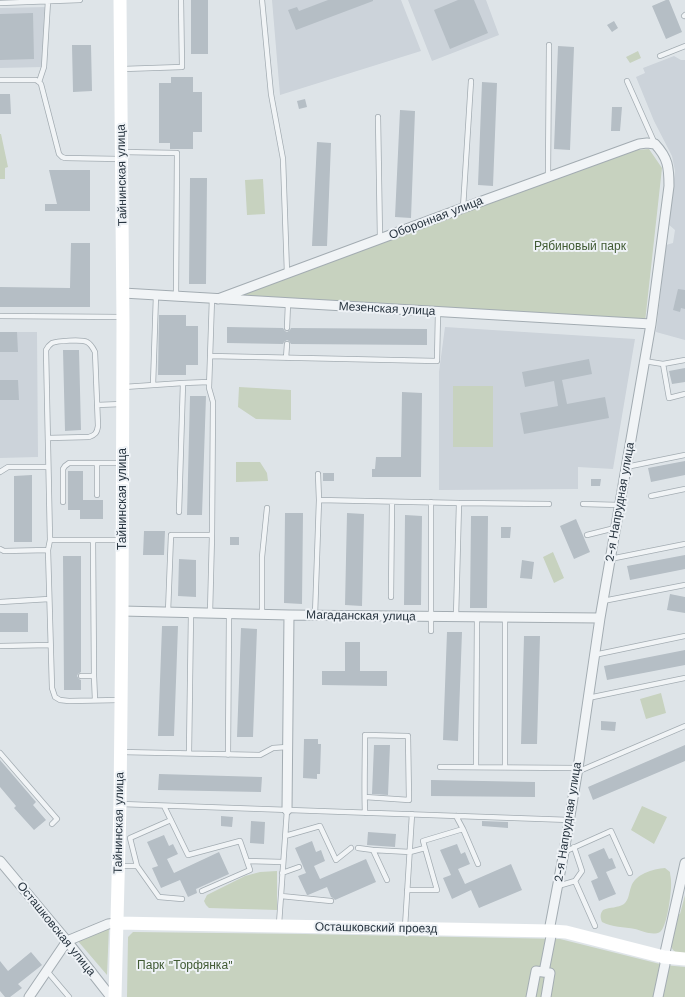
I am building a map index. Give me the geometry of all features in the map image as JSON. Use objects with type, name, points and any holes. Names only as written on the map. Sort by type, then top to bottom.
[{"type":"main road","name":"Тайнинская улица","points":[[115,997],[120,804],[123,463],[120,0]]},
{"type":"main road","name":"Осташковский проезд","points":[[116,923],[566,932],[664,957],[685,959]]},
{"type":"street","name":"Оборонная улица","points":[[215,299],[639,144],[656,144]]},
{"type":"street","name":"2-я Напрудная улица","points":[[546,997],[550,973],[544,972],[550,931],[570,820],[600,618],[651,324],[669,186],[667,162],[663,152],[656,144]]},
{"type":"street","name":"Мезенская улица","points":[[123,293],[651,324]]},
{"type":"street","name":"Магаданская улица","points":[[122,611],[289,615],[600,618]]},
{"type":"street","points":[[287,810],[289,615]]},
{"type":"street","name":"Осташковская улица","points":[[0,861],[67,941],[111,997]]},
{"type":"street","points":[[658,997],[665,964],[664,957],[685,864]]},
{"type":"street","name":"Осташковский проезд","points":[[67,941],[108,924],[116,923]]},
{"type":"street","points":[[29,997],[67,941]]},
{"type":"street","points":[[531,997],[536,971],[544,972]]},
{"type":"lane","points":[[0,3],[80,0]]},
{"type":"lane","points":[[121,69],[182,66],[181,0]]},
{"type":"lane","points":[[262,0],[270,94],[283,159],[287,273]]},
{"type":"lane","points":[[39,82],[44,68],[48,1]]},
{"type":"lane","points":[[548,177],[549,45]]},
{"type":"lane","points":[[660,56],[685,46]]},
{"type":"lane","points":[[0,80],[36,80],[41,84],[62,157],[177,154],[176,296]]},
{"type":"lane","points":[[463,208],[470,81]]},
{"type":"lane","name":"2-я Напрудная улица","points":[[627,81],[656,144]]},
{"type":"lane","points":[[378,117],[380,239]]},
{"type":"lane","points":[[153,385],[156,295]]},
{"type":"lane","points":[[210,613],[213,402],[209,382],[215,299]]},
{"type":"lane","points":[[287,328],[288,303]]},
{"type":"lane","points":[[210,356],[437,360],[438,312]]},
{"type":"lane","points":[[0,316],[123,318]]},
{"type":"lane","points":[[48,438],[89,437],[95,435],[97,432],[95,352],[89,342],[56,342],[52,343],[46,350],[50,540],[48,550],[52,688],[55,697],[60,700],[121,700]]},
{"type":"lane","points":[[286,358],[287,344]]},
{"type":"lane","points":[[644,361],[663,364],[685,360]]},
{"type":"lane","points":[[663,364],[669,398],[685,394]]},
{"type":"lane","points":[[123,388],[209,382]]},
{"type":"lane","points":[[179,512],[183,383]]},
{"type":"lane","points":[[97,405],[123,404]]},
{"type":"lane","points":[[626,467],[685,456]]},
{"type":"lane","points":[[62,502],[62,469],[69,463],[123,463]]},
{"type":"lane","points":[[97,463],[97,495]]},
{"type":"lane","points":[[0,472],[8,467],[48,467]]},
{"type":"lane","points":[[315,615],[318,474]]},
{"type":"lane","points":[[651,496],[685,489]]},
{"type":"lane","points":[[318,500],[549,504]]},
{"type":"lane","points":[[391,597],[392,502]]},
{"type":"lane","points":[[431,502],[431,632]]},
{"type":"lane","points":[[456,616],[459,503]]},
{"type":"lane","points":[[583,504],[619,505]]},
{"type":"lane","points":[[262,614],[262,557],[267,508]]},
{"type":"lane","points":[[587,535],[615,528]]},
{"type":"lane","points":[[168,612],[171,535],[212,535]]},
{"type":"lane","points":[[50,540],[122,540]]},
{"type":"lane","points":[[93,540],[95,700]]},
{"type":"lane","points":[[610,559],[685,544]]},
{"type":"lane","points":[[0,549],[4,551],[48,550]]},
{"type":"lane","points":[[603,601],[685,585]]},
{"type":"lane","points":[[0,602],[49,599]]},
{"type":"lane","points":[[189,754],[191,613]]},
{"type":"lane","points":[[228,754],[229,614]]},
{"type":"lane","points":[[476,767],[477,617]]},
{"type":"lane","points":[[505,617],[505,767]]},
{"type":"lane","points":[[594,655],[685,636]]},
{"type":"lane","points":[[0,646],[50,645]]},
{"type":"lane","points":[[81,676],[94,676]]},
{"type":"lane","points":[[588,698],[685,678]]},
{"type":"lane","points":[[440,767],[505,767],[577,770],[685,726]]},
{"type":"lane","points":[[365,797],[409,800],[408,736],[365,735],[365,797],[365,813]]},
{"type":"lane","points":[[120,752],[260,755],[273,748],[287,747]]},
{"type":"lane","points":[[0,753],[57,819],[52,824]]},
{"type":"lane","points":[[120,804],[570,820]]},
{"type":"lane","points":[[164,806],[188,855],[240,841],[250,870],[202,891]]},
{"type":"lane","points":[[279,926],[287,810]]},
{"type":"lane","points":[[405,929],[412,814]]},
{"type":"lane","points":[[456,816],[478,864]]},
{"type":"lane","points":[[171,820],[130,838],[137,866],[158,897],[182,899]]},
{"type":"lane","points":[[285,836],[320,826],[336,860],[351,848]]},
{"type":"lane","points":[[407,890],[437,890],[423,841],[463,829]]},
{"type":"lane","points":[[564,852],[611,831],[630,873]]},
{"type":"lane","points":[[558,886],[575,881],[582,871],[574,847]]},
{"type":"lane","points":[[358,848],[410,852],[425,848]]},
{"type":"lane","points":[[373,850],[387,880]]},
{"type":"lane","points":[[247,861],[283,862]]},
{"type":"lane","points":[[118,866],[137,866]]},
{"type":"lane","points":[[282,873],[299,867]]},
{"type":"lane","points":[[575,881],[595,926]]},
{"type":"lane","points":[[281,896],[331,901]]},
{"type":"lane","points":[[47,971],[69,997]]},
{"type":"shaded area","points":[[272,0],[401,0],[421,51],[280,95]]},
{"type":"shaded area","points":[[408,0],[486,0],[499,35],[432,61]]},
{"type":"shaded area","points":[[48,7],[44,67],[0,68],[0,8]]},
{"type":"shaded area","points":[[674,56],[681,60],[685,60],[685,340],[656,332],[666,245],[673,243],[675,230],[668,224],[675,171],[672,156],[654,121],[636,77],[645,73],[643,68]]},
{"type":"shaded area","points":[[445,327],[635,339],[613,469],[578,467],[578,489],[439,490],[439,372]]},
{"type":"shaded area","points":[[0,332],[37,332],[38,457],[0,458]]},
{"type":"green space","points":[[638,51],[641,58],[630,63],[626,57]]},
{"type":"green space","points":[[0,134],[8,167],[5,168],[5,179],[0,179]]},
{"type":"green space","name":"Рябиновый парк","points":[[649,149],[662,168],[645,322],[232,297],[637,150]]},
{"type":"green space","points":[[263,179],[265,214],[247,215],[245,180]]},
{"type":"green space","points":[[453,386],[493,386],[493,447],[453,447]]},
{"type":"green space","points":[[239,387],[291,390],[291,420],[256,419],[238,407]]},
{"type":"green space","points":[[236,462],[260,462],[267,473],[268,481],[236,482]]},
{"type":"green space","points":[[553,552],[564,578],[554,583],[543,557]]},
{"type":"green space","points":[[661,693],[666,713],[646,719],[640,699]]},
{"type":"green space","points":[[642,806],[667,817],[654,844],[631,830]]},
{"type":"green space","points":[[665,868],[670,872],[671,892],[665,924],[660,932],[644,932],[602,922],[601,913],[603,910],[624,904],[628,898],[633,882],[636,879],[650,871]]},
{"type":"green space","points":[[277,871],[277,910],[209,908],[204,901],[207,895],[245,876],[260,872]]},
{"type":"green space","points":[[685,895],[685,955],[677,953],[673,950],[671,943],[675,915],[680,914]]},
{"type":"green space","points":[[109,927],[107,975],[77,940]]},
{"type":"green space","name":"Парк \"Торфянка\"","points":[[133,932],[560,939],[664,965],[685,967],[685,997],[127,997],[128,937]]},
{"type":"building","points":[[191,0],[208,0],[208,54],[191,54]]},
{"type":"building","points":[[328,0],[373,1],[296,30],[288,10],[297,7],[299,11]]},
{"type":"building","points":[[458,0],[474,0],[488,33],[450,49],[434,10]]},
{"type":"building","points":[[669,0],[682,32],[666,39],[652,6]]},
{"type":"building","points":[[33,13],[34,59],[0,60],[0,14]]},
{"type":"building","points":[[614,21],[618,28],[612,32],[607,25]]},
{"type":"building","points":[[72,45],[91,45],[92,91],[73,92]]},
{"type":"building","points":[[558,46],[574,47],[570,150],[554,149]]},
{"type":"building","points":[[171,77],[193,77],[193,92],[202,92],[202,132],[193,132],[193,149],[170,149],[170,143],[159,143],[159,83],[171,83]]},
{"type":"building","points":[[482,82],[497,83],[493,186],[478,185]]},
{"type":"building","points":[[0,94],[10,94],[11,114],[0,114]]},
{"type":"building","points":[[305,99],[307,107],[299,109],[297,101]]},
{"type":"building","points":[[612,107],[622,107],[620,131],[611,131]]},
{"type":"building","points":[[400,110],[415,111],[411,218],[395,217]]},
{"type":"building","points":[[317,142],[331,143],[327,246],[312,246]]},
{"type":"building","points":[[49,170],[90,170],[90,211],[45,211],[45,204],[57,204]]},
{"type":"building","points":[[190,178],[207,178],[206,284],[189,284]]},
{"type":"building","points":[[71,243],[90,243],[90,307],[0,307],[0,287],[70,288]]},
{"type":"building","points":[[678,289],[685,290],[685,309],[681,308],[680,312],[673,310]]},
{"type":"building","points":[[159,315],[186,315],[186,326],[198,326],[198,365],[186,365],[186,375],[158,375]]},
{"type":"building","points":[[227,327],[283,328],[287,332],[291,328],[427,329],[427,345],[291,344],[287,340],[283,344],[227,343]]},
{"type":"building","points":[[0,332],[17,332],[18,352],[0,352]]},
{"type":"building","points":[[63,350],[79,350],[81,430],[65,431]]},
{"type":"building","points":[[589,359],[592,374],[562,380],[567,404],[605,397],[609,418],[524,434],[520,413],[558,406],[554,381],[525,387],[522,372]]},
{"type":"building","points":[[685,368],[685,382],[672,384],[669,371]]},
{"type":"building","points":[[0,380],[18,380],[19,400],[0,400]]},
{"type":"building","points":[[402,392],[422,393],[421,477],[372,477],[372,469],[375,469],[376,457],[401,457]]},
{"type":"building","points":[[190,396],[206,396],[202,515],[187,515]]},
{"type":"building","points":[[685,461],[685,475],[651,482],[648,468]]},
{"type":"building","points":[[68,471],[83,471],[83,500],[103,500],[103,519],[80,519],[80,510],[68,510]]},
{"type":"building","points":[[323,473],[334,473],[334,481],[323,481]]},
{"type":"building","points":[[32,475],[32,542],[14,542],[14,476]]},
{"type":"building","points":[[591,479],[601,479],[600,486],[591,486]]},
{"type":"building","points":[[285,513],[303,513],[302,604],[284,603]]},
{"type":"building","points":[[347,513],[364,514],[362,606],[345,605]]},
{"type":"building","points":[[405,515],[422,516],[421,605],[404,605]]},
{"type":"building","points":[[471,516],[488,516],[487,608],[470,608]]},
{"type":"building","points":[[576,519],[590,552],[574,559],[560,526]]},
{"type":"building","points":[[501,527],[511,527],[510,538],[501,538]]},
{"type":"building","points":[[144,531],[165,531],[164,555],[143,555]]},
{"type":"building","points":[[230,537],[239,537],[239,545],[230,545]]},
{"type":"building","points":[[685,555],[685,569],[630,580],[627,566]]},
{"type":"building","points":[[63,556],[81,556],[81,672],[77,676],[81,680],[81,690],[64,690]]},
{"type":"building","points":[[179,559],[196,560],[196,597],[178,596]]},
{"type":"building","points":[[522,560],[534,562],[532,579],[520,578]]},
{"type":"building","points":[[670,594],[685,597],[685,613],[667,610]]},
{"type":"building","points":[[0,613],[28,613],[28,632],[0,632]]},
{"type":"building","points":[[162,626],[178,626],[174,736],[158,736]]},
{"type":"building","points":[[241,628],[257,629],[253,737],[237,737]]},
{"type":"building","points":[[447,632],[462,632],[458,741],[443,740]]},
{"type":"building","points":[[524,636],[540,636],[537,744],[521,744]]},
{"type":"building","points":[[345,642],[360,642],[360,671],[387,671],[387,686],[322,685],[322,671],[345,671]]},
{"type":"building","points":[[685,650],[685,665],[607,680],[604,666]]},
{"type":"building","points":[[601,721],[616,722],[615,731],[601,730]]},
{"type":"building","points":[[304,739],[318,739],[318,744],[321,744],[320,774],[317,774],[317,779],[303,778]]},
{"type":"building","points":[[374,745],[390,745],[388,795],[372,794]]},
{"type":"building","points":[[685,745],[685,761],[593,800],[588,787]]},
{"type":"building","points":[[0,760],[36,802],[33,805],[46,820],[34,830],[14,808],[16,806],[0,787]]},
{"type":"building","points":[[159,774],[262,777],[261,792],[158,790]]},
{"type":"building","points":[[431,780],[535,782],[535,797],[431,796]]},
{"type":"building","points":[[221,816],[233,817],[232,827],[221,826]]},
{"type":"building","points":[[251,821],[265,822],[264,844],[250,843]]},
{"type":"building","points":[[482,821],[508,822],[508,828],[482,826]]},
{"type":"building","points":[[368,832],[396,834],[395,847],[367,845]]},
{"type":"building","points":[[164,835],[169,846],[173,844],[178,854],[167,859],[174,873],[219,852],[229,874],[196,889],[197,893],[188,897],[180,880],[161,888],[152,868],[158,866],[147,842]]},
{"type":"building","points":[[312,841],[316,852],[321,850],[325,861],[314,866],[320,879],[366,859],[376,882],[335,900],[331,897],[327,887],[307,895],[298,876],[306,873],[295,848]]},
{"type":"building","points":[[457,844],[461,854],[465,852],[470,864],[458,869],[465,884],[511,864],[522,890],[479,908],[471,890],[452,899],[443,878],[451,875],[440,850]]},
{"type":"building","points":[[604,848],[609,859],[612,858],[616,868],[606,872],[616,894],[599,901],[591,881],[598,878],[588,855]]},
{"type":"building","points":[[31,952],[42,965],[18,984],[22,988],[10,997],[5,997],[0,991],[0,961],[8,971]]}]
